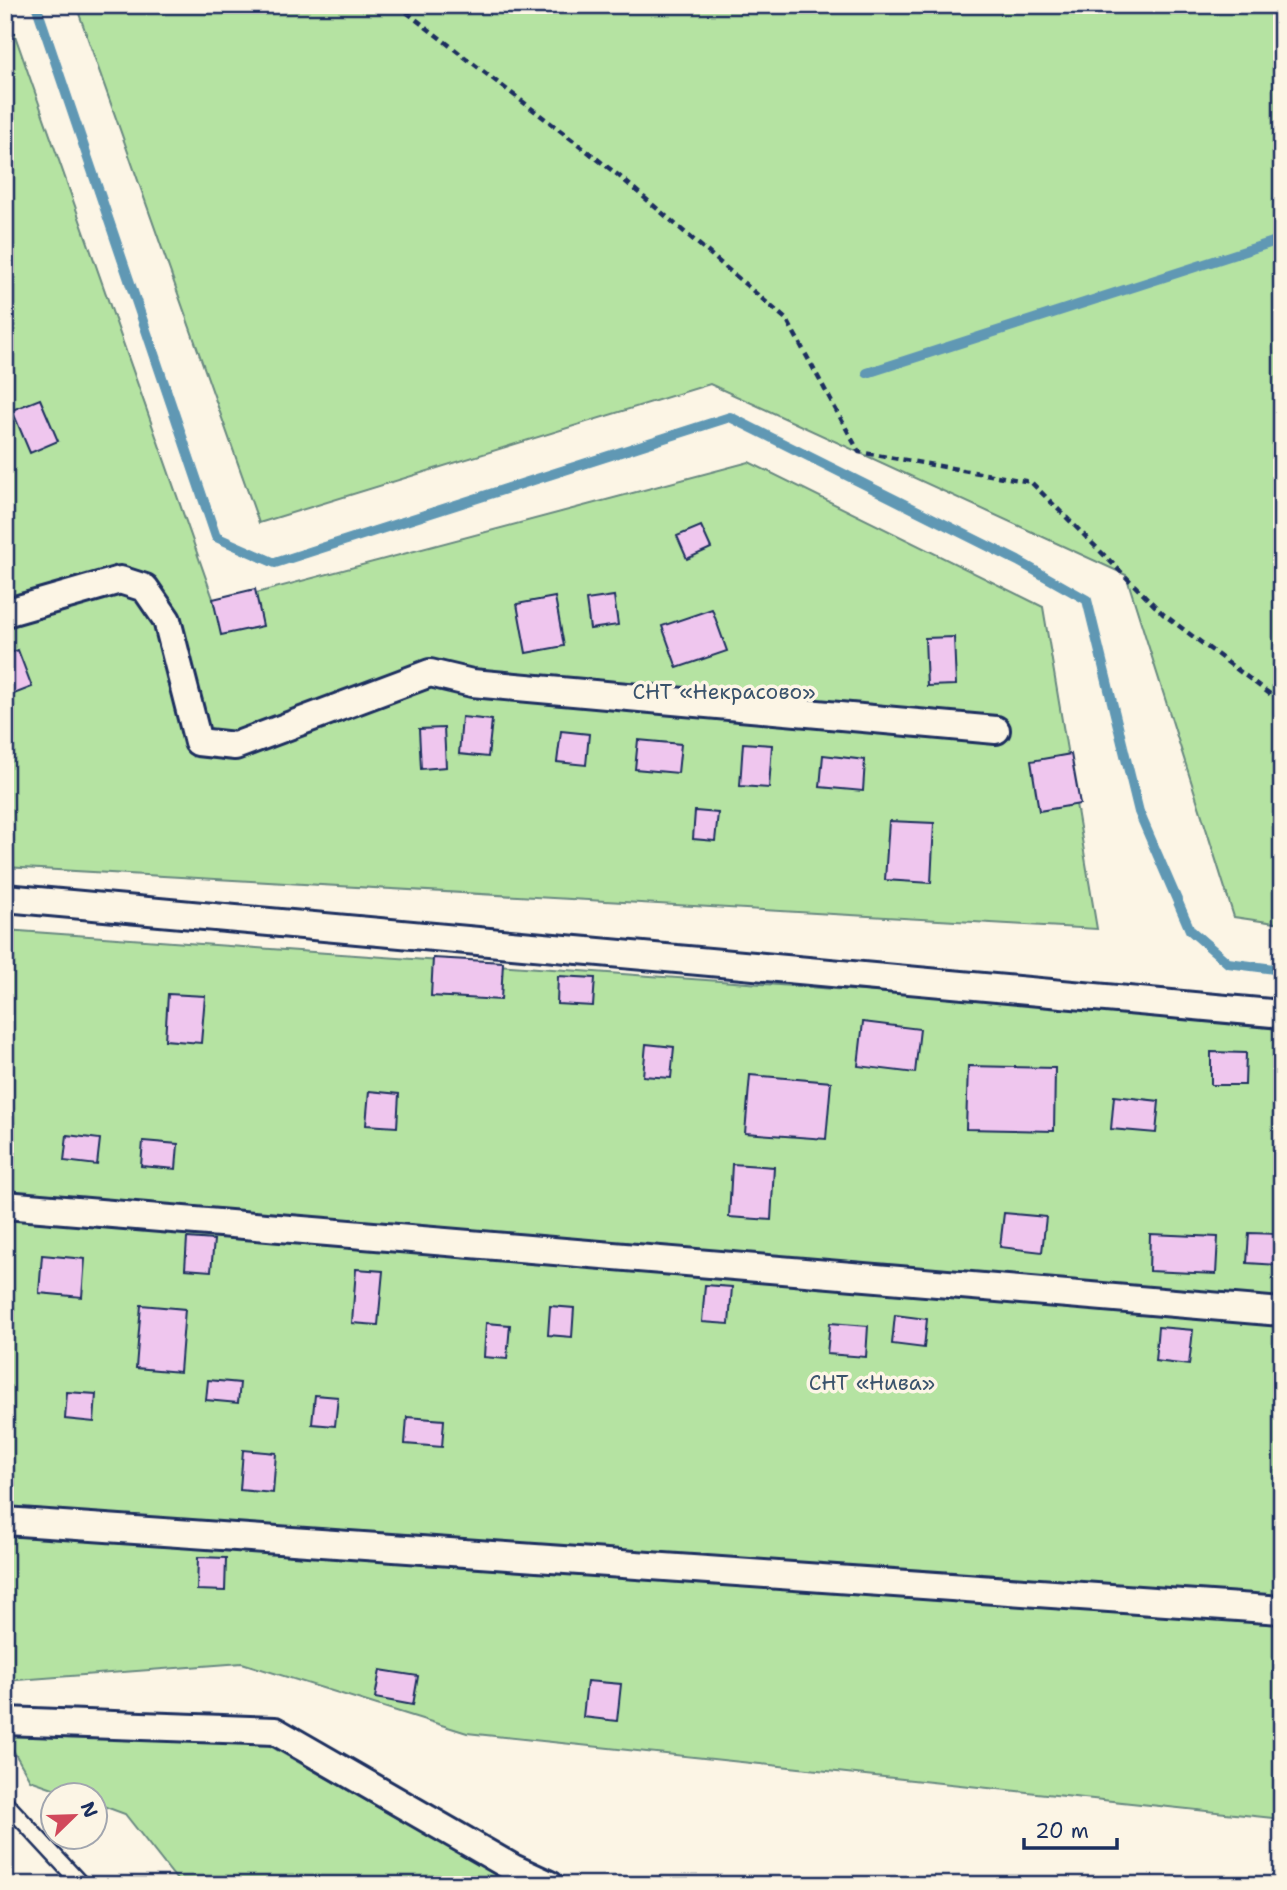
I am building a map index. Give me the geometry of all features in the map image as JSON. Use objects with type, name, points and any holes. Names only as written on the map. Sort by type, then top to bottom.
[{"type":"street","points":[[5,613],[120,580],[145,588],[167,620],[198,742],[236,746],[429,673],[472,683],[996,730]]},
{"type":"street","points":[[5,898],[1282,1014]]},
{"type":"street","points":[[5,1205],[1282,1312]]},
{"type":"street","points":[[5,1521],[1282,1610]]},
{"type":"street","points":[[5,1721],[275,1731],[513,1868],[550,1885]]},
{"type":"lane","points":[[5,1802],[82,1885]]},
{"type":"path","points":[[397,5],[618,175],[787,320],[859,452],[1031,482],[1163,614],[1282,703]]},
{"type":"green space","points":[[76,5],[1282,5],[1282,924],[1234,917],[1126,575],[710,384],[259,523]]},
{"type":"green space","name":"СНТ «Некрасово»","points":[[5,7],[215,604],[749,462],[1043,607],[1097,929],[5,867]]},
{"type":"green space","name":"СНТ «Нива»","points":[[5,930],[1184,1014],[1282,1024],[1282,1819],[467,1733],[242,1663],[5,1681]]},
{"type":"green space","points":[[5,1736],[261,1741],[515,1885],[181,1885],[125,1814],[108,1808],[108,1782],[38,1783],[30,1780]]},
{"type":"building","points":[[40,399],[58,441],[30,453],[12,410]]},
{"type":"building","points":[[701,526],[711,548],[687,559],[677,536]]},
{"type":"building","points":[[255,589],[263,626],[221,635],[213,599]]},
{"type":"building","points":[[614,596],[618,625],[590,629],[586,600]]},
{"type":"building","points":[[555,597],[564,646],[526,653],[517,604]]},
{"type":"building","points":[[712,609],[727,651],[677,668],[662,626]]},
{"type":"building","points":[[954,637],[956,685],[927,686],[925,638]]},
{"type":"building","points":[[18,650],[32,687],[9,696],[5,686],[5,655]]},
{"type":"building","points":[[462,717],[492,720],[488,757],[459,754]]},
{"type":"building","points":[[444,728],[446,767],[421,769],[419,729]]},
{"type":"building","points":[[561,731],[589,734],[586,765],[557,762]]},
{"type":"building","points":[[638,740],[681,744],[678,773],[635,769]]},
{"type":"building","points":[[743,743],[772,745],[769,788],[740,786]]},
{"type":"building","points":[[1071,754],[1080,804],[1039,811],[1031,761]]},
{"type":"building","points":[[823,755],[865,760],[863,791],[820,787]]},
{"type":"building","points":[[695,811],[718,813],[715,841],[693,839]]},
{"type":"building","points":[[889,821],[934,823],[931,883],[885,880]]},
{"type":"building","points":[[433,958],[503,962],[501,1000],[431,996]]},
{"type":"building","points":[[558,976],[595,978],[593,1006],[557,1004]]},
{"type":"building","points":[[168,994],[205,996],[201,1043],[165,1040]]},
{"type":"building","points":[[863,1022],[920,1029],[915,1073],[858,1066]]},
{"type":"building","points":[[646,1044],[674,1047],[671,1078],[643,1076]]},
{"type":"building","points":[[1211,1052],[1246,1053],[1245,1085],[1211,1085]]},
{"type":"building","points":[[968,1066],[1055,1068],[1054,1131],[966,1129]]},
{"type":"building","points":[[750,1075],[831,1082],[826,1139],[745,1133]]},
{"type":"building","points":[[369,1091],[399,1094],[397,1127],[366,1125]]},
{"type":"building","points":[[1114,1096],[1159,1101],[1156,1133],[1111,1129]]},
{"type":"building","points":[[67,1135],[100,1139],[97,1165],[64,1161]]},
{"type":"building","points":[[143,1141],[178,1144],[176,1169],[141,1166]]},
{"type":"building","points":[[732,1164],[774,1167],[771,1220],[729,1217]]},
{"type":"building","points":[[1004,1213],[1046,1217],[1042,1252],[1000,1247]]},
{"type":"building","points":[[1249,1233],[1280,1234],[1279,1265],[1247,1263]]},
{"type":"building","points":[[1150,1234],[1218,1237],[1216,1274],[1149,1271]]},
{"type":"building","points":[[187,1238],[214,1240],[211,1271],[185,1269]]},
{"type":"building","points":[[42,1255],[85,1259],[82,1297],[39,1293]]},
{"type":"building","points":[[356,1269],[383,1271],[378,1325],[352,1323]]},
{"type":"building","points":[[705,1285],[732,1287],[729,1324],[702,1322]]},
{"type":"building","points":[[141,1305],[185,1309],[180,1372],[136,1368]]},
{"type":"building","points":[[550,1306],[574,1308],[572,1337],[548,1335]]},
{"type":"building","points":[[895,1315],[927,1319],[924,1348],[892,1344]]},
{"type":"building","points":[[486,1323],[510,1325],[507,1359],[484,1357]]},
{"type":"building","points":[[830,1323],[868,1326],[866,1357],[827,1354]]},
{"type":"building","points":[[1158,1327],[1193,1330],[1189,1365],[1155,1361]]},
{"type":"building","points":[[208,1380],[240,1383],[238,1403],[206,1400]]},
{"type":"building","points":[[67,1392],[96,1394],[94,1422],[65,1419]]},
{"type":"building","points":[[315,1395],[338,1397],[335,1426],[312,1424]]},
{"type":"building","points":[[407,1417],[444,1420],[442,1447],[405,1444]]},
{"type":"building","points":[[243,1450],[276,1453],[273,1493],[240,1490]]},
{"type":"building","points":[[198,1557],[226,1558],[225,1591],[197,1590]]},
{"type":"building","points":[[380,1670],[418,1676],[413,1705],[375,1698]]},
{"type":"building","points":[[587,1681],[621,1684],[617,1721],[583,1717]]},
{"type":"waterway","points":[[36,5],[216,537],[275,563],[730,417],[1018,561],[1087,600],[1139,812],[1190,930],[1228,963],[1282,970]]},
{"type":"waterway","points":[[867,373],[1282,239]]}]
